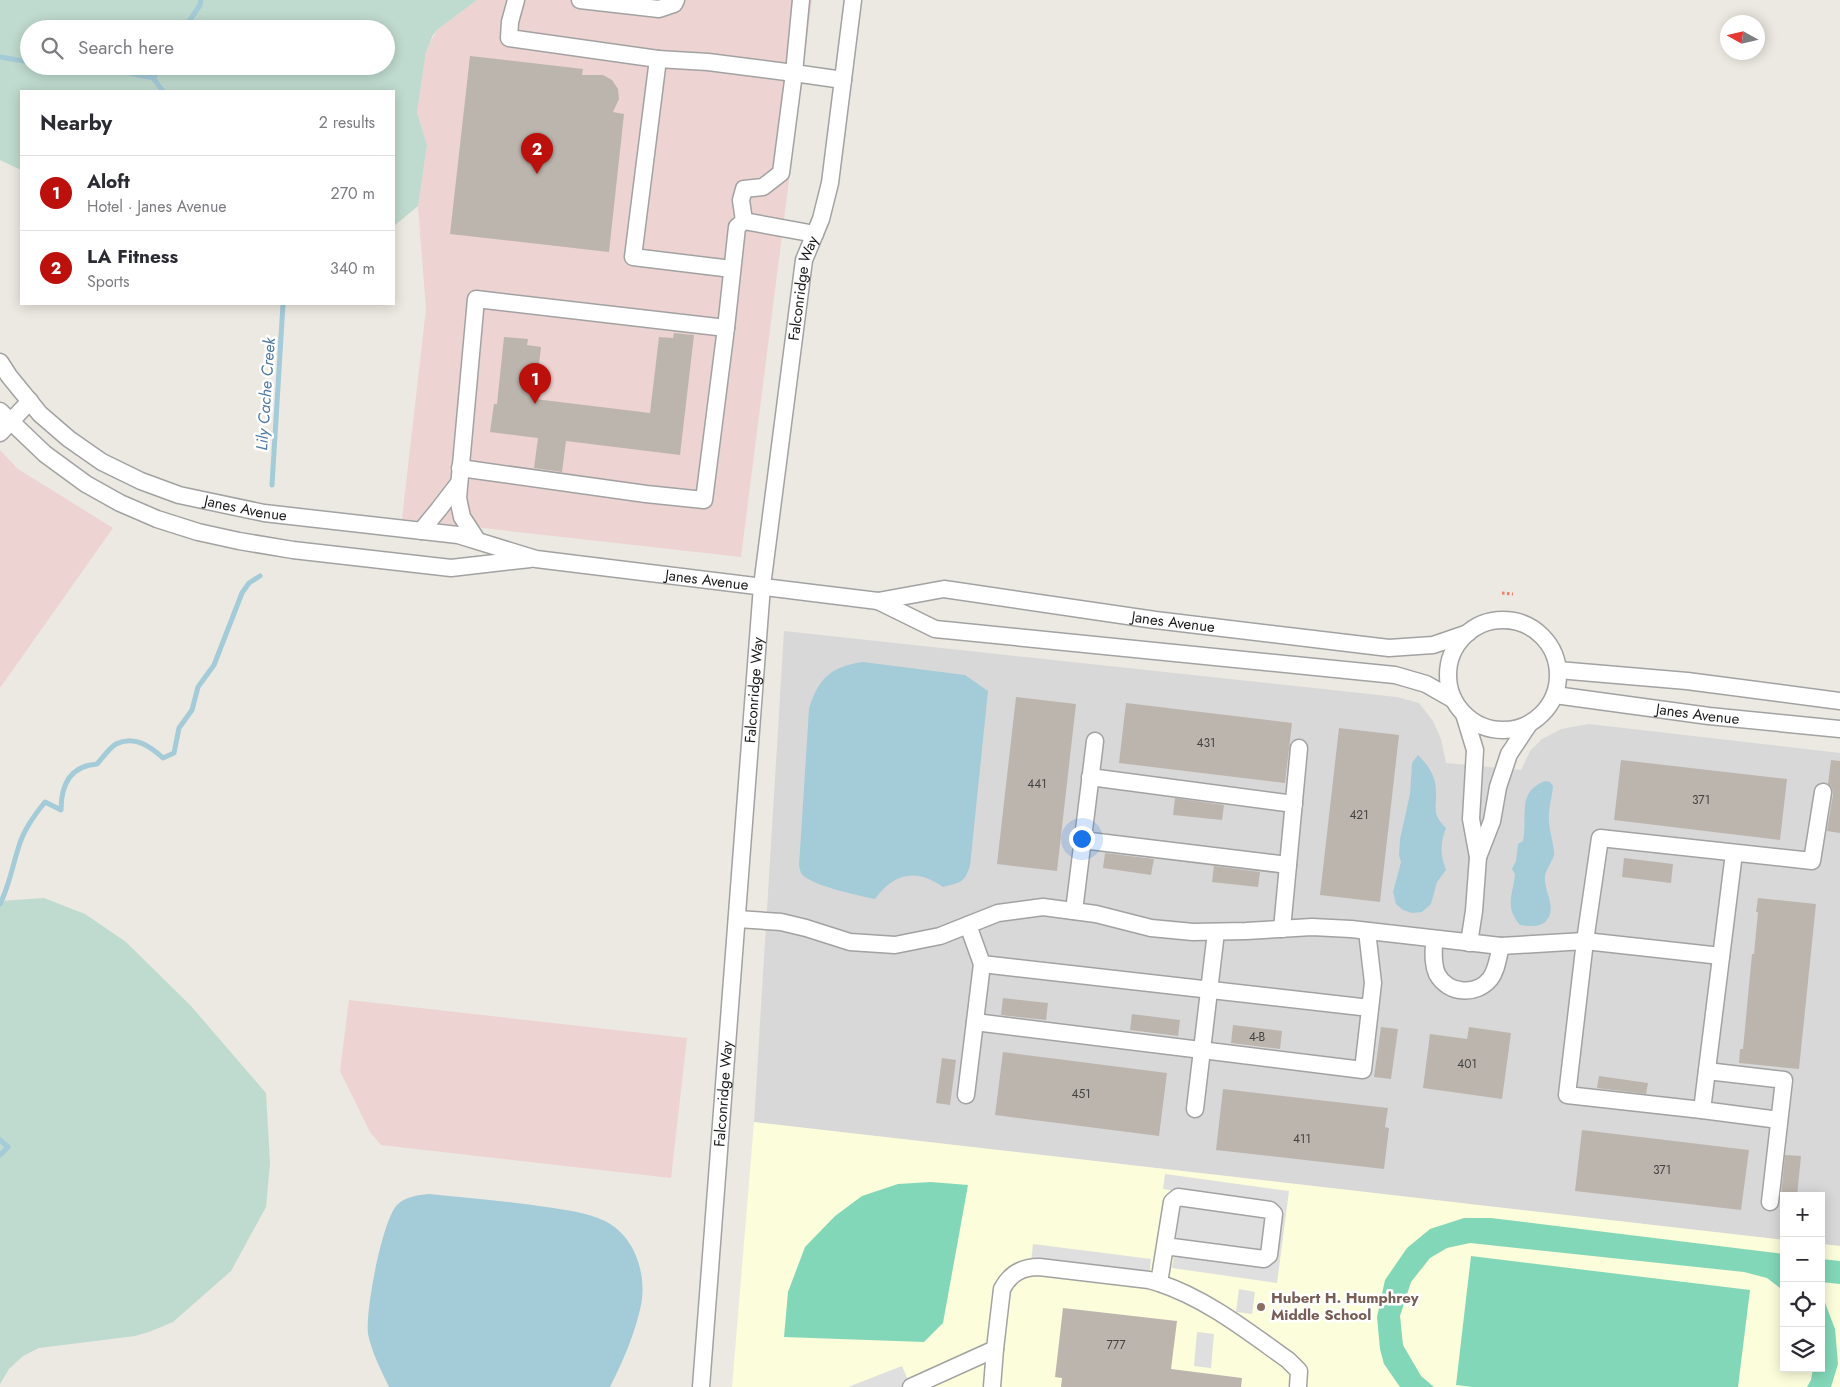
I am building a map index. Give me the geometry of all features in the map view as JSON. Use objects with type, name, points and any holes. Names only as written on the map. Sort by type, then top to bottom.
[{"type":"street","points":[[516,0],[510,22],[509,38],[658,59],[708,62],[843,80]]},
{"type":"street","points":[[580,0],[659,9],[674,4],[676,0]]},
{"type":"street","points":[[744,221],[741,200],[744,190],[762,187],[781,173],[802,0]]},
{"type":"street","name":"Falconridge Way","points":[[701,1387],[762,586],[804,260],[821,219],[830,183],[853,0]]},
{"type":"street","points":[[658,59],[632,257],[732,269]]},
{"type":"street","points":[[459,475],[704,500],[737,228],[744,221]]},
{"type":"street","points":[[744,221],[815,234]]},
{"type":"street","points":[[477,540],[462,517],[458,498],[476,299],[726,328]]},
{"type":"street","name":"Janes Avenue","points":[[0,362],[40,414],[69,439],[102,462],[141,481],[179,495],[264,513],[458,535],[536,559],[878,601],[944,589],[1155,620],[1389,648],[1433,645],[1468,633],[1485,623],[1505,620],[1524,624],[1541,635],[1553,651],[1558,670],[1555,696],[1544,712],[1529,724],[1512,730],[1495,730],[1478,724],[1464,714],[1454,700],[1449,682],[1450,664],[1456,647],[1468,633]]},
{"type":"street","points":[[3,422],[30,401]]},
{"type":"street","name":"Janes Avenue","points":[[3,422],[86,484],[120,503],[157,519],[198,532],[293,550],[451,568],[536,559]]},
{"type":"street","points":[[421,530],[439,509],[459,475]]},
{"type":"street","name":"Janes Avenue","points":[[878,601],[935,629],[1395,675],[1426,684],[1454,700]]},
{"type":"street","name":"Janes Avenue","points":[[1558,670],[1687,681],[1840,702]]},
{"type":"street","name":"Janes Avenue","points":[[1555,696],[1709,716],[1840,729]]},
{"type":"street","points":[[1464,714],[1475,750],[1471,819],[1478,857],[1474,911],[1469,943]]},
{"type":"street","points":[[1478,857],[1492,821],[1498,788],[1508,754],[1529,724]]},
{"type":"street","points":[[1074,911],[1095,741]]},
{"type":"street","points":[[1282,929],[1299,748]]},
{"type":"street","points":[[1090,777],[1294,804]]},
{"type":"street","points":[[1780,1120],[1567,1095],[1585,941],[1600,838],[1812,861],[1823,792]]},
{"type":"street","points":[[1082,840],[1288,864]]},
{"type":"street","points":[[1702,1110],[1734,853]]},
{"type":"street","points":[[737,919],[782,922],[850,942],[895,945],[940,936],[998,913],[1043,907],[1096,914],[1151,928],[1193,932],[1312,927],[1501,946],[1585,941],[1721,956]]},
{"type":"street","points":[[966,1095],[982,964],[968,925]]},
{"type":"street","points":[[975,1022],[1363,1070],[1373,983],[1366,931]]},
{"type":"street","points":[[1195,1109],[1216,932]]},
{"type":"street","points":[[1434,939],[1434,964],[1437,974],[1452,989],[1463,991],[1474,990],[1483,986],[1491,978],[1501,946]]},
{"type":"street","points":[[982,964],[1370,1008]]},
{"type":"street","points":[[1708,1071],[1784,1080],[1770,1202]]},
{"type":"street","points":[[1159,1283],[1172,1202],[1178,1198],[1270,1210],[1274,1214],[1269,1255],[1264,1259],[1165,1246]]},
{"type":"street","points":[[992,1387],[1002,1289],[1006,1281],[1020,1270],[1039,1267],[1149,1280],[1180,1290],[1204,1303],[1288,1360],[1299,1371],[1298,1387]]},
{"type":"street","points":[[911,1387],[930,1384],[995,1349]]},
{"type":"path","points":[[1502,593],[1512,594]]},
{"type":"shaded area","points":[[0,0],[477,0],[437,30],[426,52],[417,112],[427,145],[418,206],[395,225],[395,90],[20,90],[20,170],[0,160]]},
{"type":"shaded area","points":[[477,0],[812,0],[741,557],[402,519],[426,309],[418,206],[427,145],[417,112],[426,52],[430,43],[437,30]]},
{"type":"shaded area","points":[[0,450],[18,469],[113,528],[0,688]]},
{"type":"shaded area","points":[[784,631],[1397,697],[1419,703],[1433,721],[1441,739],[1446,763],[1521,770],[1530,751],[1542,739],[1561,729],[1589,724],[1840,753],[1840,1246],[1825,1244],[1825,1192],[1780,1192],[1780,1240],[754,1122]]},
{"type":"shaded area","points":[[44,898],[85,914],[126,942],[191,1006],[266,1093],[270,1163],[266,1207],[231,1271],[173,1322],[135,1336],[39,1348],[23,1356],[9,1369],[0,1384],[0,901]]},
{"type":"shaded area","points":[[349,1000],[687,1038],[671,1178],[381,1145],[370,1132],[340,1071]]},
{"type":"shaded area","name":"Hubert H. Humphrey Middle School","points":[[754,1122],[1780,1240],[1780,1372],[1825,1372],[1825,1244],[1840,1246],[1840,1387],[732,1387]]},
{"type":"shaded area","points":[[1165,1174],[1289,1191],[1277,1283],[1172,1268],[1182,1192],[1163,1189]]},
{"type":"shaded area","points":[[1033,1244],[1151,1259],[1149,1277],[1031,1262]]},
{"type":"shaded area","points":[[1239,1289],[1255,1292],[1252,1314],[1236,1312]]},
{"type":"shaded area","points":[[1197,1332],[1214,1334],[1211,1368],[1194,1366]]},
{"type":"shaded area","points":[[902,1366],[911,1387],[848,1387]]},
{"type":"green space","points":[[931,1182],[968,1185],[943,1323],[924,1342],[784,1337],[788,1292],[805,1247],[835,1216],[862,1196],[898,1184]]},
{"type":"green space","points":[[1464,1218],[1491,1218],[1780,1254],[1780,1288],[1767,1278],[1744,1272],[1470,1243],[1447,1248],[1430,1258],[1411,1282],[1400,1316],[1403,1345],[1421,1376],[1434,1387],[1400,1387],[1384,1364],[1380,1349],[1377,1317],[1385,1280],[1407,1248],[1430,1229]]},
{"type":"green space","points":[[1471,1256],[1750,1290],[1738,1387],[1472,1387],[1456,1385]]},
{"type":"green space","points":[[1825,1259],[1840,1261],[1840,1284],[1825,1282]]},
{"type":"green space","points":[[1825,1303],[1835,1329],[1838,1364],[1831,1387],[1807,1387],[1812,1372],[1825,1372]]},
{"type":"water","points":[[863,662],[965,675],[988,691],[970,866],[966,876],[957,883],[943,887],[924,877],[906,876],[890,883],[875,899],[824,886],[813,882],[801,873],[799,866],[809,709],[817,689],[828,675],[843,667]]},
{"type":"water","points":[[1418,755],[1428,767],[1435,780],[1437,814],[1441,823],[1446,828],[1442,849],[1446,870],[1437,882],[1431,904],[1422,912],[1412,913],[1403,910],[1396,904],[1393,892],[1401,862],[1399,855],[1400,839],[1410,794],[1412,763]]},
{"type":"water","points":[[1545,781],[1550,782],[1553,786],[1549,825],[1554,855],[1545,876],[1551,910],[1546,921],[1540,925],[1520,925],[1512,912],[1511,906],[1515,874],[1512,869],[1516,861],[1518,844],[1523,841],[1527,798],[1536,786]]},
{"type":"water","points":[[429,1194],[517,1203],[591,1215],[605,1221],[624,1236],[631,1246],[640,1269],[642,1281],[641,1305],[632,1337],[610,1387],[389,1387],[374,1355],[368,1334],[369,1307],[380,1247],[391,1214],[397,1205],[412,1197]]},
{"type":"building","points":[[470,56],[583,69],[582,75],[603,75],[612,80],[618,89],[619,99],[613,112],[624,114],[609,252],[450,234]]},
{"type":"building","points":[[674,333],[694,335],[680,455],[566,441],[562,472],[534,468],[538,438],[490,432],[494,404],[497,404],[504,337],[528,339],[527,345],[541,347],[535,399],[650,413],[659,337],[673,338]]},
{"type":"building","points":[[1016,697],[1076,704],[1057,871],[997,864]]},
{"type":"building","points":[[1126,703],[1292,723],[1285,783],[1119,763]]},
{"type":"building","points":[[1339,728],[1399,735],[1380,902],[1320,895]]},
{"type":"building","points":[[1621,760],[1787,779],[1780,840],[1614,820]]},
{"type":"building","points":[[1831,760],[1840,761],[1840,833],[1827,831],[1833,794],[1832,788],[1828,784]]},
{"type":"building","points":[[1175,798],[1224,805],[1222,820],[1173,815]]},
{"type":"building","points":[[1105,853],[1154,859],[1151,875],[1103,868]]},
{"type":"building","points":[[1624,858],[1673,864],[1671,883],[1622,877]]},
{"type":"building","points":[[1214,866],[1260,872],[1258,887],[1212,882]]},
{"type":"building","points":[[1758,898],[1816,904],[1799,1069],[1739,1063],[1740,1049],[1743,1049],[1752,954],[1754,954]]},
{"type":"building","points":[[1003,998],[1048,1003],[1046,1020],[1001,1015]]},
{"type":"building","points":[[1132,1014],[1180,1020],[1178,1036],[1130,1030]]},
{"type":"building","points":[[1233,1025],[1282,1031],[1280,1049],[1231,1043]]},
{"type":"building","points":[[1381,1027],[1398,1029],[1391,1079],[1374,1077]]},
{"type":"building","points":[[1469,1027],[1511,1033],[1502,1099],[1423,1088],[1430,1034],[1467,1039]]},
{"type":"building","points":[[1003,1052],[1167,1073],[1159,1136],[995,1115]]},
{"type":"building","points":[[942,1058],[956,1060],[950,1105],[936,1103]]},
{"type":"building","points":[[1599,1076],[1648,1083],[1646,1094],[1597,1088]]},
{"type":"building","points":[[1223,1089],[1388,1108],[1385,1127],[1389,1128],[1384,1169],[1216,1150]]},
{"type":"building","points":[[1582,1130],[1749,1150],[1741,1210],[1575,1191]]},
{"type":"building","points":[[1785,1155],[1801,1156],[1797,1192],[1781,1192]]},
{"type":"building","points":[[1063,1308],[1177,1321],[1171,1369],[1242,1378],[1241,1387],[1061,1387],[1062,1378],[1055,1377]]},
{"type":"waterway","name":"Lily Cache Creek","points":[[190,20],[200,5],[201,0]]},
{"type":"waterway","points":[[0,57],[20,60]]},
{"type":"waterway","points":[[139,75],[153,78],[162,90]]},
{"type":"waterway","name":"Lily Cache Creek","points":[[272,485],[283,305]]},
{"type":"waterway","points":[[0,904],[20,842],[26,830],[45,802],[61,810],[65,785],[74,773],[80,769],[97,764],[113,746],[123,742],[135,741],[141,743],[153,749],[163,758],[174,753],[179,728],[192,710],[198,687],[214,665],[242,593],[249,583],[260,576]]},
{"type":"waterway","points":[[0,1140],[8,1147],[0,1155]]},
{"type":"place","name":"LA Fitness","points":[[537,174]]},
{"type":"place","name":"Aloft","points":[[535,404]]},
{"type":"place","name":"Hubert H. Humphrey Middle School","points":[[1261,1307]]}]
